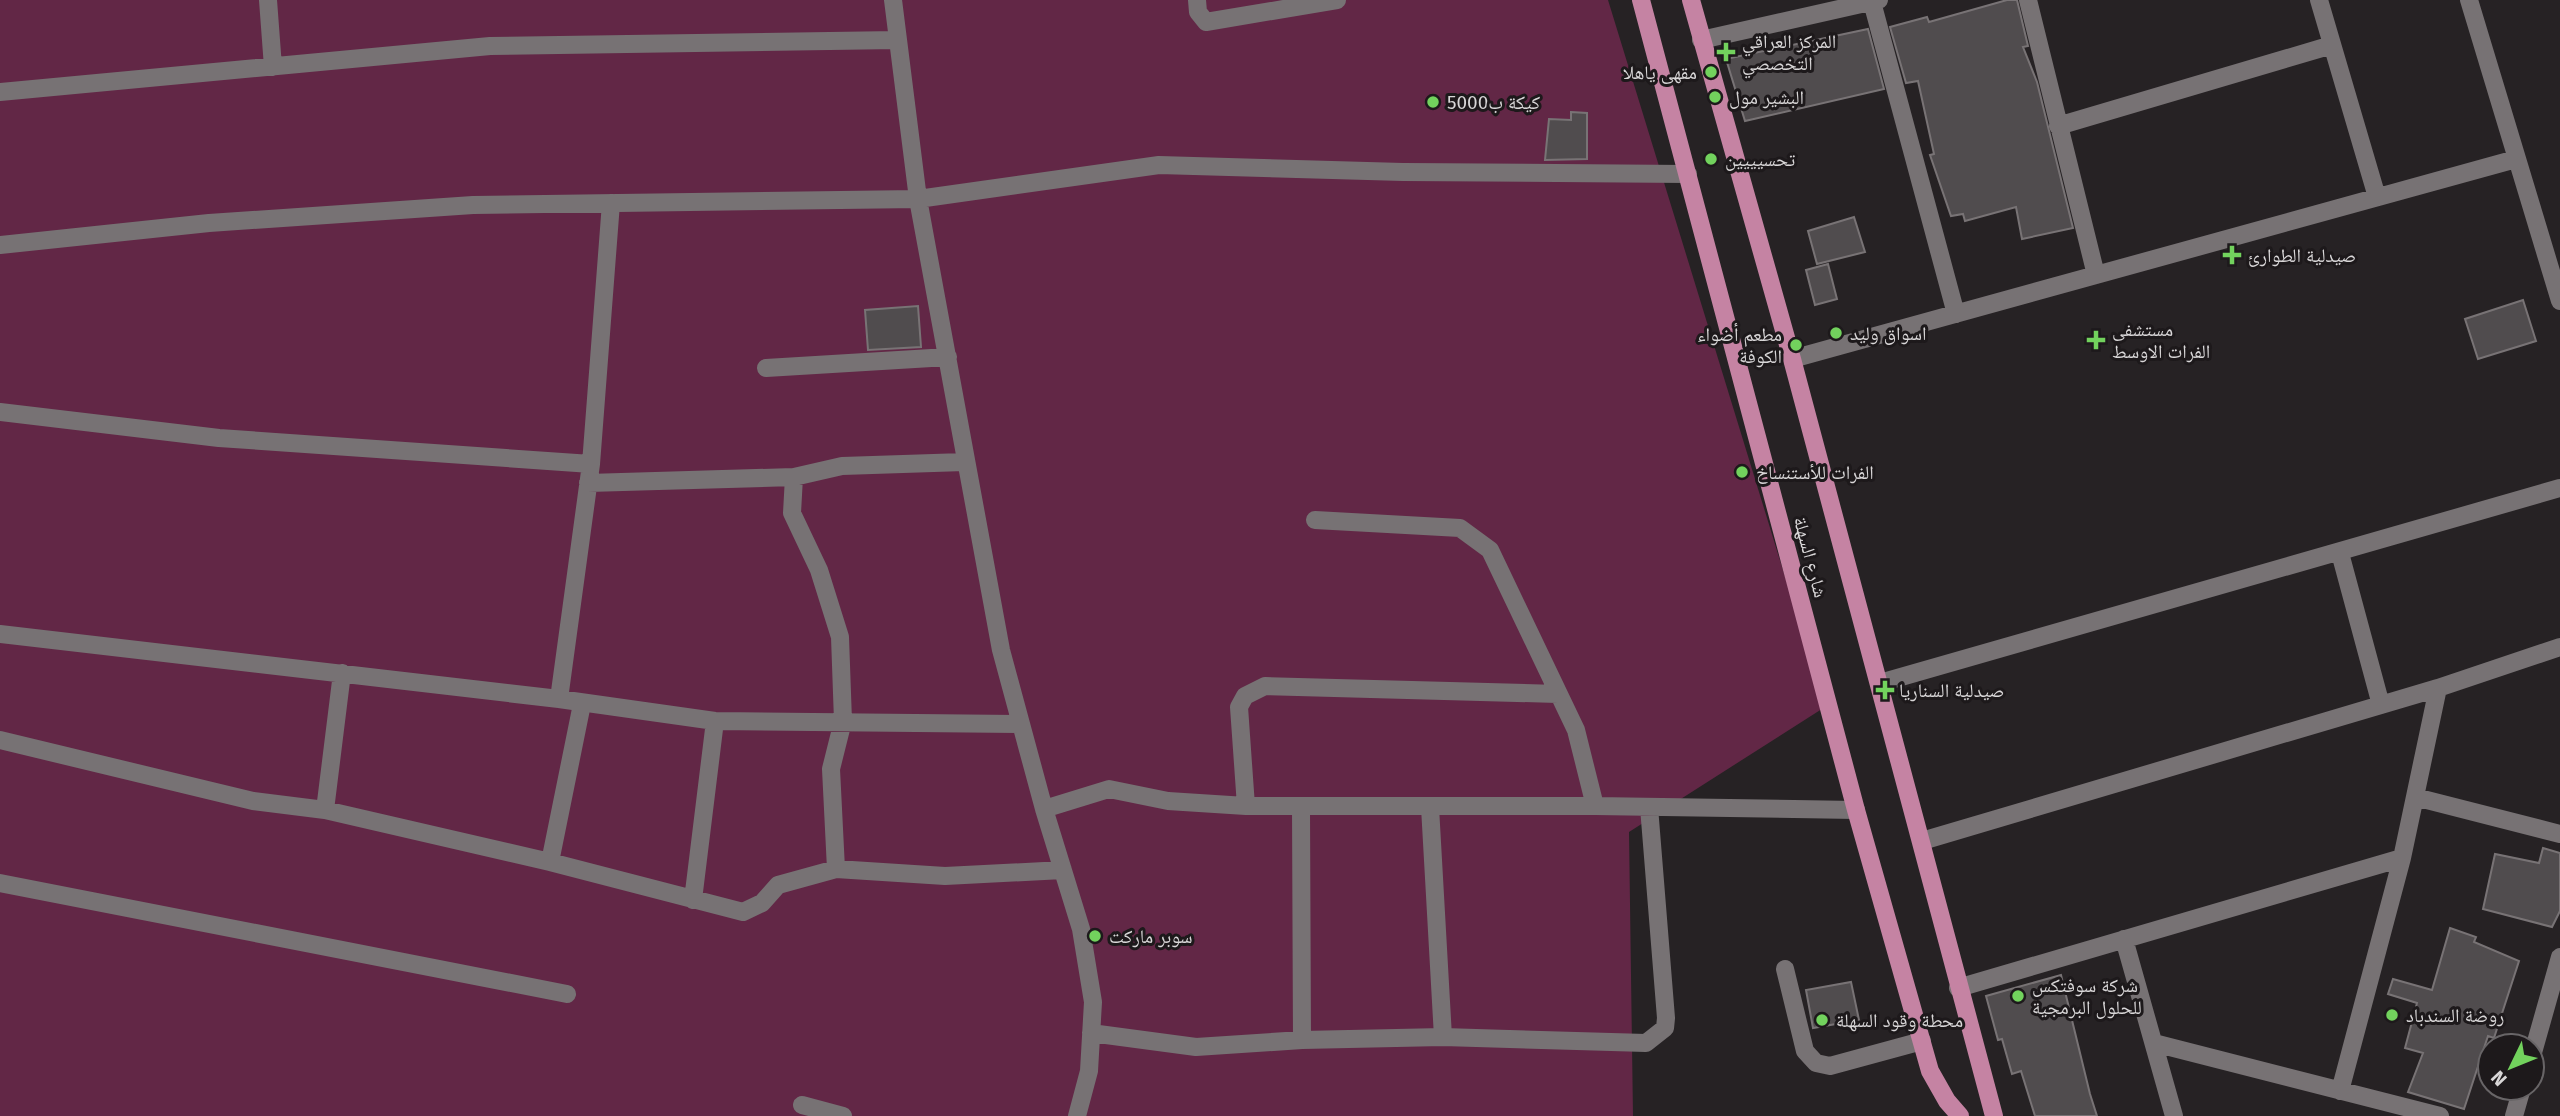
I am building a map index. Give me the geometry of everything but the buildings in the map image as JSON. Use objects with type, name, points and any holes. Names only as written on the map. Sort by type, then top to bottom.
[{"type":"main road","name":"شارع السهلة","points":[[1641,0],[1856,810],[1922,1041],[1937,1086],[1960,1116]]},
{"type":"main road","name":"شارع السهلة","points":[[1691,0],[1880,683],[1958,988],[1994,1116]]},
{"type":"street","points":[[268,0],[273,67]]},
{"type":"street","points":[[893,0],[918,199],[948,356],[964,463],[1001,650],[1019,724],[1081,929],[1093,1002],[1089,1071],[1077,1116]]},
{"type":"street","points":[[1197,0],[1198,12],[1206,22],[1337,0]]},
{"type":"street","points":[[2028,0],[2096,275]]},
{"type":"street","points":[[2319,0],[2377,197]]},
{"type":"street","points":[[2469,0],[2516,159],[2552,255],[2560,301]]},
{"type":"street","points":[[1701,40],[1876,1],[1956,314]]},
{"type":"street","points":[[0,92],[490,46],[897,40]]},
{"type":"street","points":[[2058,126],[2332,45]]},
{"type":"street","points":[[1792,359],[2516,159]]},
{"type":"street","points":[[0,245],[352,212],[473,205],[918,199],[1159,165],[1403,172],[1688,174]]},
{"type":"street","points":[[559,699],[591,464],[611,203]]},
{"type":"street","points":[[766,368],[948,356]]},
{"type":"street","points":[[0,412],[219,438],[591,464]]},
{"type":"street","points":[[588,483],[794,477],[842,466],[964,463]]},
{"type":"street","points":[[794,477],[792,513],[819,570],[840,637],[843,722],[831,769],[836,869]]},
{"type":"street","points":[[1880,683],[2560,488]]},
{"type":"street","points":[[1315,520],[1460,527],[1490,550],[1576,730],[1595,806]]},
{"type":"street","points":[[2340,553],[2381,705]]},
{"type":"street","points":[[0,634],[559,699],[715,721],[1019,724]]},
{"type":"street","points":[[1922,841],[2438,688],[2560,647]]},
{"type":"street","points":[[326,810],[342,673]]},
{"type":"street","points":[[1246,806],[1239,707],[1245,696],[1265,686],[1558,694]]},
{"type":"street","points":[[2340,1091],[2402,858],[2438,688]]},
{"type":"street","points":[[550,862],[582,704]]},
{"type":"street","points":[[693,900],[715,721]]},
{"type":"street","points":[[0,740],[253,801],[326,810],[550,862],[743,912],[762,902],[778,885],[836,869],[945,876],[1063,870]]},
{"type":"street","points":[[1044,809],[1109,789],[1168,801],[1301,808],[1595,806],[1856,810]]},
{"type":"street","points":[[2415,797],[2560,834]]},
{"type":"street","points":[[1430,807],[1443,1037]]},
{"type":"street","points":[[1091,1033],[1196,1047],[1302,1040],[1443,1037],[1646,1043],[1665,1028],[1650,807]]},
{"type":"street","points":[[1301,808],[1302,1040]]},
{"type":"street","points":[[1958,988],[2402,858]]},
{"type":"street","points":[[0,883],[567,993]]},
{"type":"street","points":[[2124,939],[2174,1116]]},
{"type":"street","points":[[2540,1032],[2557,982],[2560,957]]},
{"type":"street","points":[[1786,969],[1805,1051],[1816,1063],[1830,1066],[1922,1041]]},
{"type":"street","points":[[2154,1043],[2440,1116]]},
{"type":"street","points":[[802,1105],[843,1116]]},
{"type":"shaded area","points":[[0,0],[1608,0],[1825,707],[1629,832],[1633,1116],[0,1116]]},
{"type":"place","name":"المركز العراقي التخصصي","points":[[1726,52]]},
{"type":"place","name":"مقهى ياهلا","points":[[1711,72]]},
{"type":"place","name":"البشير مول","points":[[1715,97]]},
{"type":"place","name":"كيكة ب5000","points":[[1433,102]]},
{"type":"place","name":"تحسيييين","points":[[1711,159]]},
{"type":"place","name":"صيدلية الطوارئ","points":[[2232,255]]},
{"type":"place","name":"اسواق وليد","points":[[1836,333]]},
{"type":"place","name":"مستشفى الفرات الاوسط","points":[[2096,340]]},
{"type":"place","name":"مطعم أضواء الكوفة","points":[[1796,345]]},
{"type":"place","name":"الفرات للأستنساخ","points":[[1742,472]]},
{"type":"place","name":"صيدلية السناريا","points":[[1885,690]]},
{"type":"place","name":"سوبر ماركت","points":[[1095,936]]},
{"type":"place","name":"شركة سوفتكس للحلول البرمجية","points":[[2018,996]]},
{"type":"place","name":"روضة السندباد","points":[[2392,1015]]},
{"type":"place","name":"محطة وقود السهلة","points":[[1822,1020]]}]
